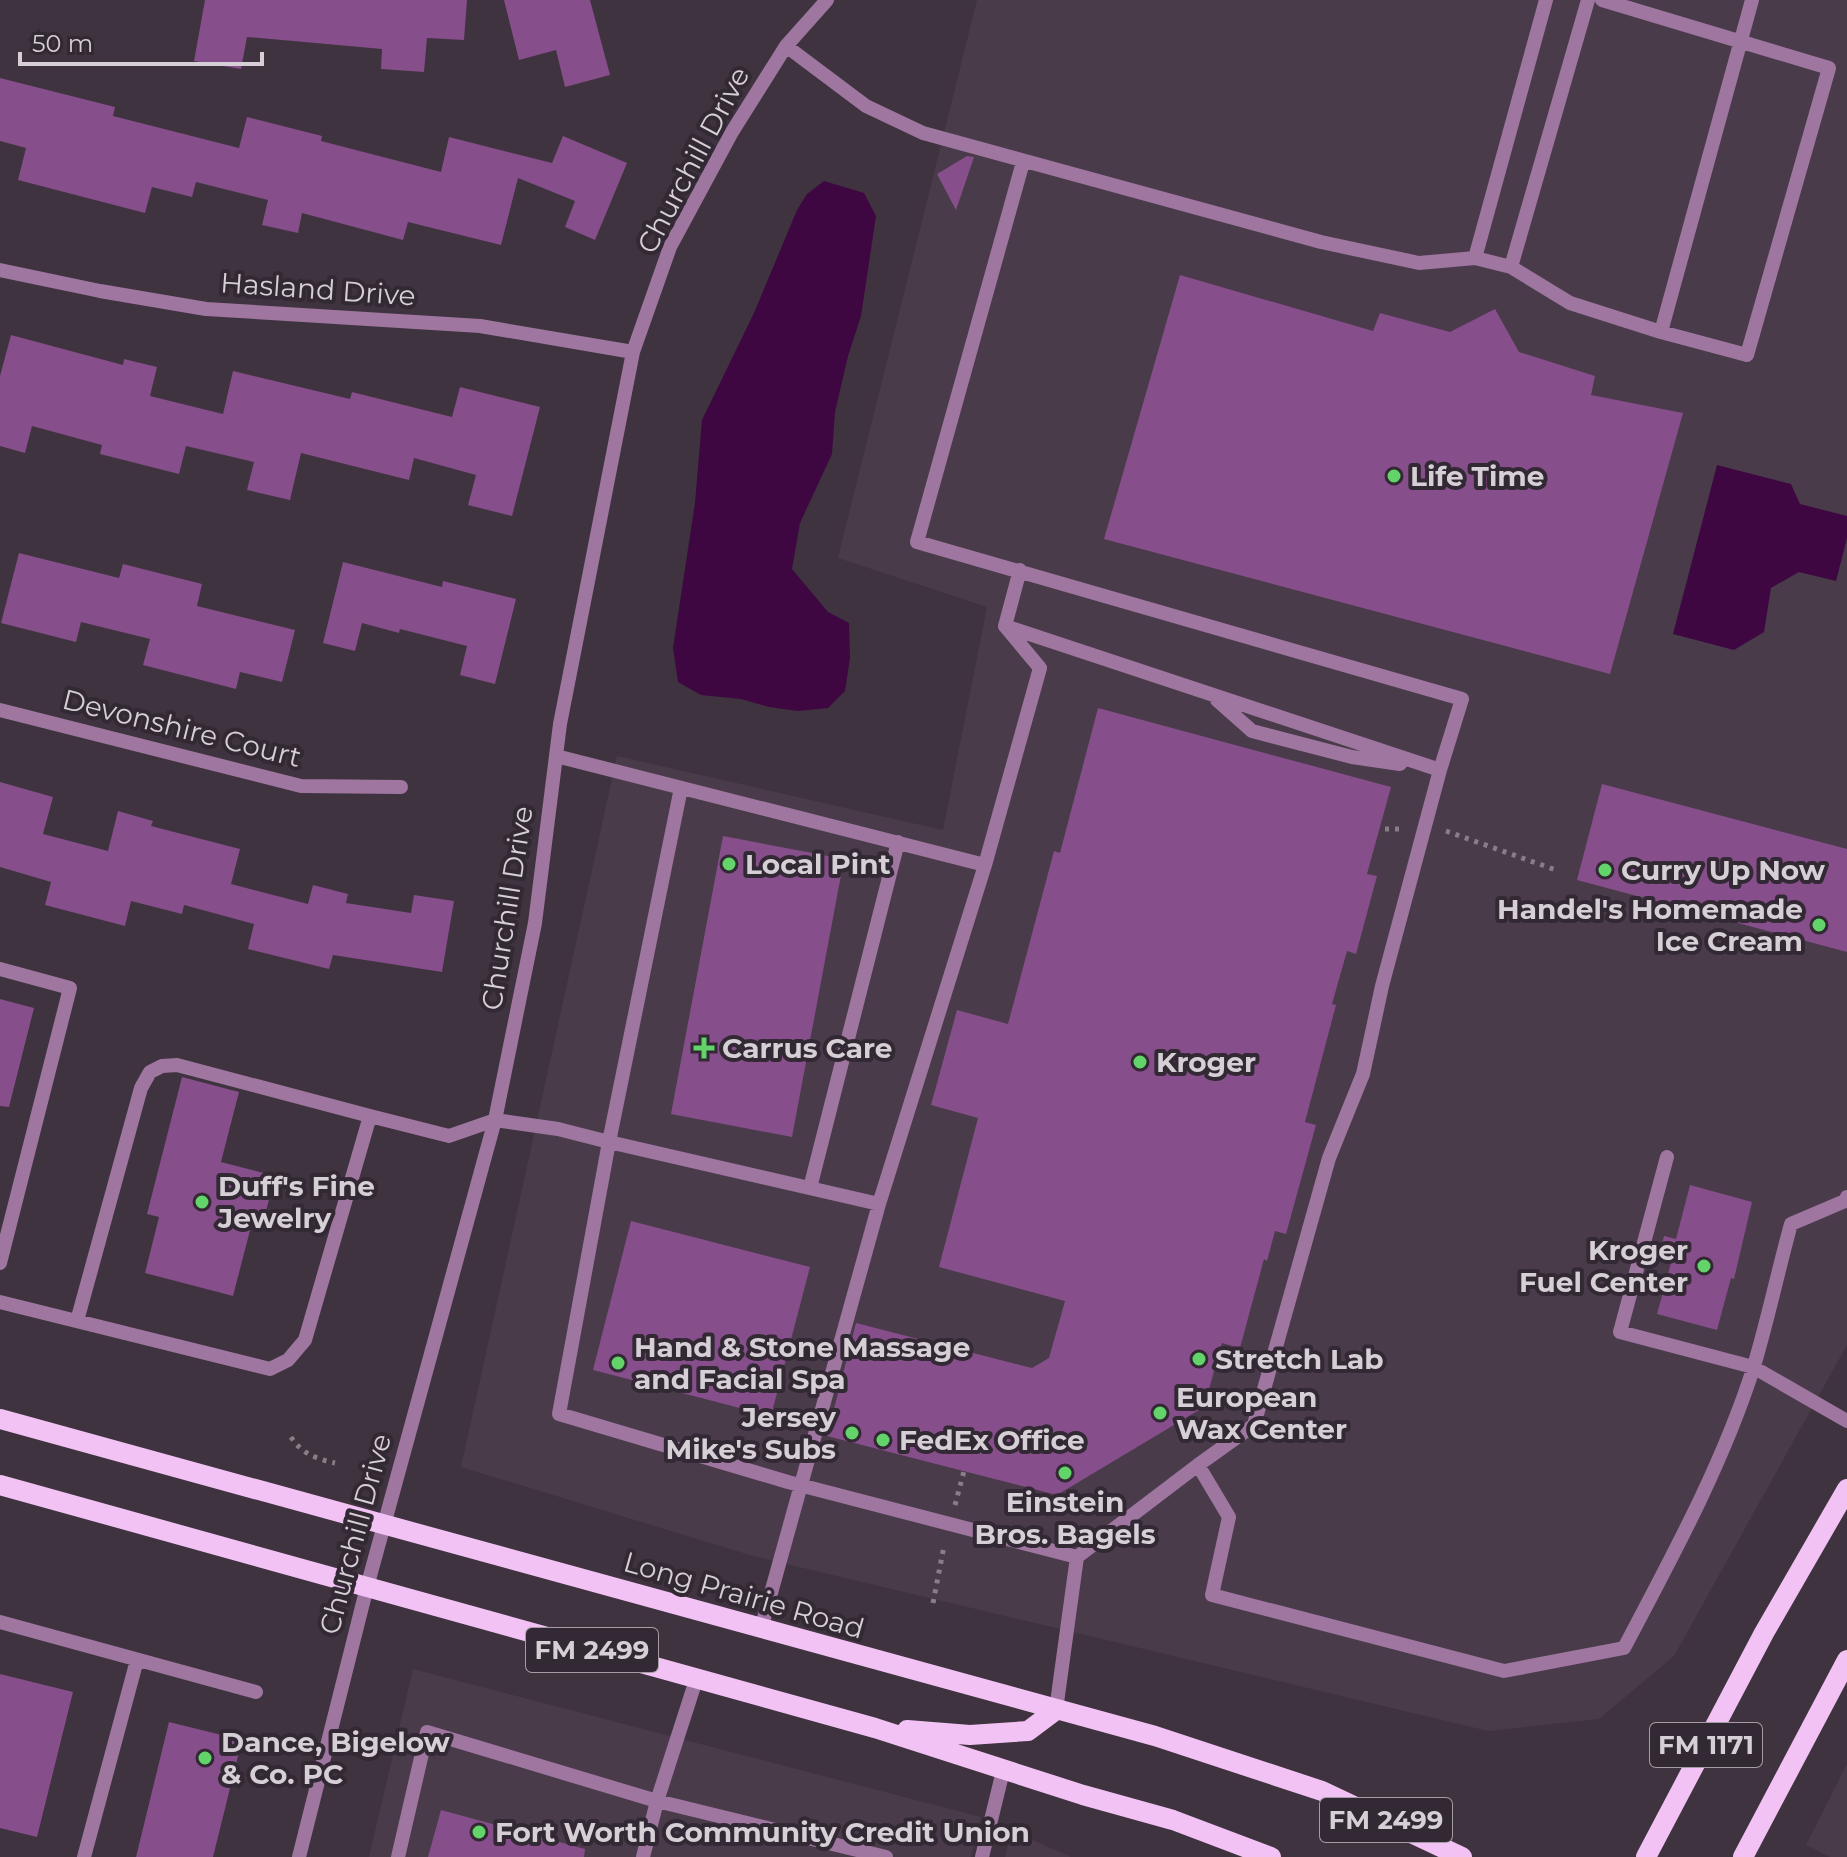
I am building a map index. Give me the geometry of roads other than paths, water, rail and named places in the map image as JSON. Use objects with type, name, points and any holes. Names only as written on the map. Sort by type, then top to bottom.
[{"type":"main road","name":"Long Prairie Road","points":[[0,1419],[1155,1736],[1308,1786],[1462,1857]]},
{"type":"main road","name":"FM 2499","points":[[0,1485],[875,1728],[1003,1771],[1173,1820],[1271,1857]]},
{"type":"main road","name":"FM 1171","points":[[1646,1857],[1764,1633],[1847,1489]]},
{"type":"main road","name":"FM 1171","points":[[1743,1857],[1847,1660]]},
{"type":"main road","points":[[875,1728],[970,1735],[1028,1731],[1056,1710]]},
{"type":"street","name":"Churchill Drive","points":[[299,1857],[367,1587],[495,1120],[535,923],[556,756],[633,352],[670,247],[732,132],[786,46],[827,0]]},
{"type":"street","points":[[1475,258],[1546,0]]},
{"type":"street","points":[[1511,267],[1588,0]]},
{"type":"street","points":[[786,46],[866,106],[923,133],[1321,242],[1419,263],[1475,258],[1511,267],[1570,303],[1747,355],[1829,68],[1602,0]]},
{"type":"street","points":[[1661,332],[1752,0]]},
{"type":"street","points":[[1023,162],[917,542],[1462,699],[1382,986],[1363,1074],[1329,1158],[1254,1425],[1077,1557],[1056,1710]]},
{"type":"street","name":"Hasland Drive","points":[[0,270],[206,309],[480,326],[633,352]]},
{"type":"street","points":[[1005,626],[1020,570]]},
{"type":"street","points":[[1005,626],[1440,770]]},
{"type":"street","points":[[761,1629],[879,1204],[985,865],[1040,668],[1005,626]]},
{"type":"street","points":[[1211,695],[1252,731],[1352,757],[1440,770]]},
{"type":"street","name":"Devonshire Court","points":[[0,710],[301,786],[401,787]]},
{"type":"street","points":[[556,756],[985,865]]},
{"type":"street","points":[[681,788],[609,1142],[559,1414],[799,1485],[1077,1557]]},
{"type":"street","points":[[810,1188],[898,842]]},
{"type":"street","points":[[0,969],[70,988],[0,1263]]},
{"type":"street","points":[[77,1321],[134,1106],[150,1072],[162,1066],[177,1065],[449,1136],[495,1120],[558,1129],[879,1204]]},
{"type":"street","points":[[0,1302],[270,1369],[288,1360],[305,1340],[370,1116]]},
{"type":"street","points":[[1667,1157],[1620,1332],[1753,1367],[1847,1421]]},
{"type":"street","points":[[1198,1465],[1229,1517],[1212,1595],[1504,1671],[1624,1648],[1722,1450],[1753,1367],[1791,1224],[1845,1201],[1847,1197]]},
{"type":"street","points":[[0,1622],[256,1692]]},
{"type":"street","points":[[84,1857],[137,1660]]},
{"type":"street","points":[[643,1857],[657,1801],[696,1680]]},
{"type":"street","points":[[398,1857],[427,1732],[657,1801],[886,1857]]},
{"type":"street","points":[[982,1857],[1003,1771]]},
{"type":"place","name":"Life Time","points":[[1394,476]]},
{"type":"place","name":"Local Pint","points":[[729,864]]},
{"type":"place","name":"Curry Up Now","points":[[1605,870]]},
{"type":"place","name":"Handel's Homemade Ice Cream","points":[[1819,925]]},
{"type":"place","name":"Carrus Care","points":[[704,1048]]},
{"type":"place","name":"Kroger","points":[[1140,1062]]},
{"type":"place","name":"Duff's Fine Jewelry","points":[[202,1202]]},
{"type":"place","name":"Kroger Fuel Center","points":[[1704,1266]]},
{"type":"place","name":"Stretch Lab","points":[[1199,1359]]},
{"type":"place","name":"Hand & Stone Massage and Facial Spa","points":[[618,1363]]},
{"type":"place","name":"European Wax Center","points":[[1160,1413]]},
{"type":"place","name":"Jersey Mike's Subs","points":[[852,1433]]},
{"type":"place","name":"FedEx Office","points":[[883,1440]]},
{"type":"place","name":"Einstein Bros. Bagels","points":[[1065,1473]]},
{"type":"place","name":"Dance, Bigelow & Co. PC","points":[[205,1758]]},
{"type":"place","name":"Fort Worth Community Credit Union","points":[[479,1832]]}]
